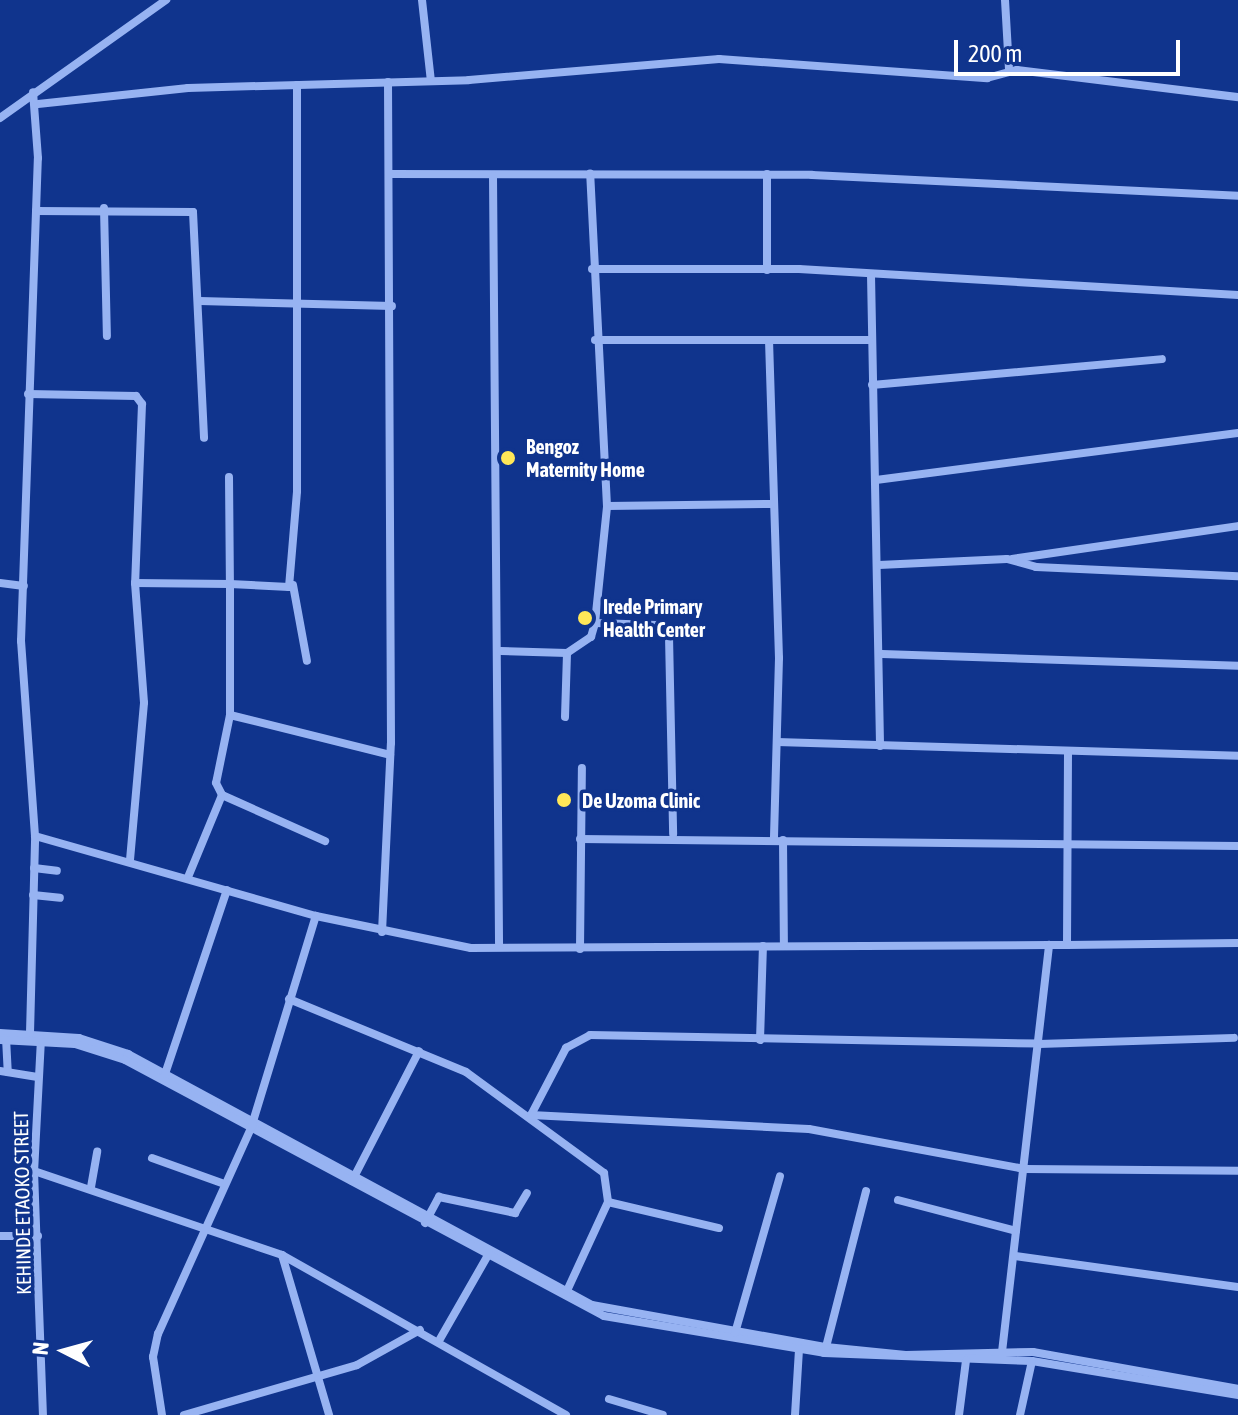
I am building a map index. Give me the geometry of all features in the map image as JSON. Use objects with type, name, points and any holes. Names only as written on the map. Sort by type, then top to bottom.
[{"type":"street","points":[[0,118],[166,0]]},
{"type":"street","points":[[422,0],[431,81]]},
{"type":"street","points":[[1005,0],[1009,70]]},
{"type":"street","points":[[38,104],[297,85],[431,81],[719,59],[987,78],[1009,70],[1238,97]]},
{"type":"street","points":[[382,932],[390,755],[392,306],[388,82]]},
{"type":"street","points":[[297,85],[298,305],[293,585],[307,661]]},
{"type":"street","points":[[30,1033],[35,836],[21,691],[36,211],[38,104],[33,92]]},
{"type":"street","points":[[501,651],[567,653],[591,637],[595,623],[607,506],[595,340],[590,173]]},
{"type":"street","points":[[389,174],[767,174],[1238,196]]},
{"type":"street","points":[[767,174],[767,270]]},
{"type":"street","points":[[493,176],[501,651],[499,947]]},
{"type":"street","points":[[36,211],[104,208],[193,212],[200,301],[204,438]]},
{"type":"street","points":[[104,208],[107,336]]},
{"type":"street","points":[[592,269],[767,270],[1238,295]]},
{"type":"street","points":[[871,275],[869,340],[882,654],[880,746]]},
{"type":"street","points":[[200,301],[392,306]]},
{"type":"street","points":[[595,340],[869,340]]},
{"type":"street","points":[[769,340],[784,945]]},
{"type":"street","points":[[872,385],[1162,359]]},
{"type":"street","points":[[28,394],[140,398],[135,583],[144,703],[130,859]]},
{"type":"street","points":[[876,480],[1238,433]]},
{"type":"street","points":[[229,477],[230,715],[216,783],[222,795],[325,841]]},
{"type":"street","points":[[607,506],[772,504]]},
{"type":"street","points":[[879,565],[1007,559],[1238,526]]},
{"type":"street","points":[[1007,559],[1036,567],[1238,576]]},
{"type":"street","points":[[0,583],[24,586]]},
{"type":"street","points":[[135,583],[293,585]]},
{"type":"street","points":[[595,623],[657,625],[669,636],[673,834]]},
{"type":"street","points":[[565,717],[567,653]]},
{"type":"street","points":[[882,654],[1238,666]]},
{"type":"street","points":[[230,715],[390,755]]},
{"type":"street","points":[[777,742],[1068,754],[1238,756]]},
{"type":"street","points":[[1067,945],[1068,754]]},
{"type":"street","points":[[580,949],[582,768]]},
{"type":"street","points":[[188,877],[222,795]]},
{"type":"street","points":[[580,839],[673,834],[779,840],[1069,847],[1238,846]]},
{"type":"street","points":[[35,836],[130,859],[316,916],[382,932],[499,947],[580,949],[1238,943]]},
{"type":"street","points":[[34,868],[57,871]]},
{"type":"street","points":[[164,1075],[227,890]]},
{"type":"street","points":[[33,895],[60,898]]},
{"type":"street","points":[[162,1415],[153,1357],[158,1334],[201,1224],[252,1124],[316,916]]},
{"type":"street","points":[[1002,1352],[1049,945]]},
{"type":"street","points":[[760,1040],[763,946]]},
{"type":"street","points":[[289,999],[419,1051],[531,1115],[604,1173],[608,1202],[564,1295]]},
{"type":"street","points":[[3,1036],[30,1033],[101,1044],[164,1075],[487,1256],[564,1295],[628,1322],[799,1349],[1032,1361],[1238,1395]]},
{"type":"street","points":[[3,1036],[41,1039],[98,1050],[164,1075]]},
{"type":"street","points":[[3,1036],[4,1072],[38,1077]]},
{"type":"street","points":[[531,1115],[575,1039],[1039,1044],[1234,1038]]},
{"type":"street","name":"KEHINDE ETAOKO STREET","points":[[41,1039],[34,1171],[43,1415]]},
{"type":"street","points":[[352,1181],[419,1051]]},
{"type":"street","points":[[531,1115],[809,1129],[1025,1169],[1238,1171]]},
{"type":"street","points":[[91,1187],[97,1152]]},
{"type":"street","points":[[152,1158],[222,1183]]},
{"type":"street","points":[[34,1171],[201,1224],[282,1255],[440,1339],[566,1415]]},
{"type":"street","points":[[735,1333],[780,1176]]},
{"type":"street","points":[[826,1347],[866,1191]]},
{"type":"street","points":[[425,1223],[439,1197],[515,1213],[527,1193]]},
{"type":"street","points":[[898,1200],[1016,1231]]},
{"type":"street","points":[[608,1202],[719,1228]]},
{"type":"street","points":[[0,1236],[38,1236]]},
{"type":"street","points":[[282,1255],[329,1415]]},
{"type":"street","points":[[440,1339],[487,1256]]},
{"type":"street","points":[[1015,1256],[1238,1287]]},
{"type":"street","points":[[564,1295],[629,1314],[826,1347],[1002,1352],[1238,1389]]},
{"type":"street","points":[[184,1415],[316,1379],[420,1330]]},
{"type":"street","points":[[795,1415],[799,1349]]},
{"type":"street","points":[[959,1415],[966,1360]]},
{"type":"street","points":[[1020,1415],[1032,1361]]},
{"type":"street","points":[[609,1399],[663,1415]]},
{"type":"place","name":"Bengoz Maternity Home","points":[[508,458]]},
{"type":"place","name":"Irede Primary Health Center","points":[[585,618]]},
{"type":"place","name":"De Uzoma Clinic","points":[[564,800]]}]
